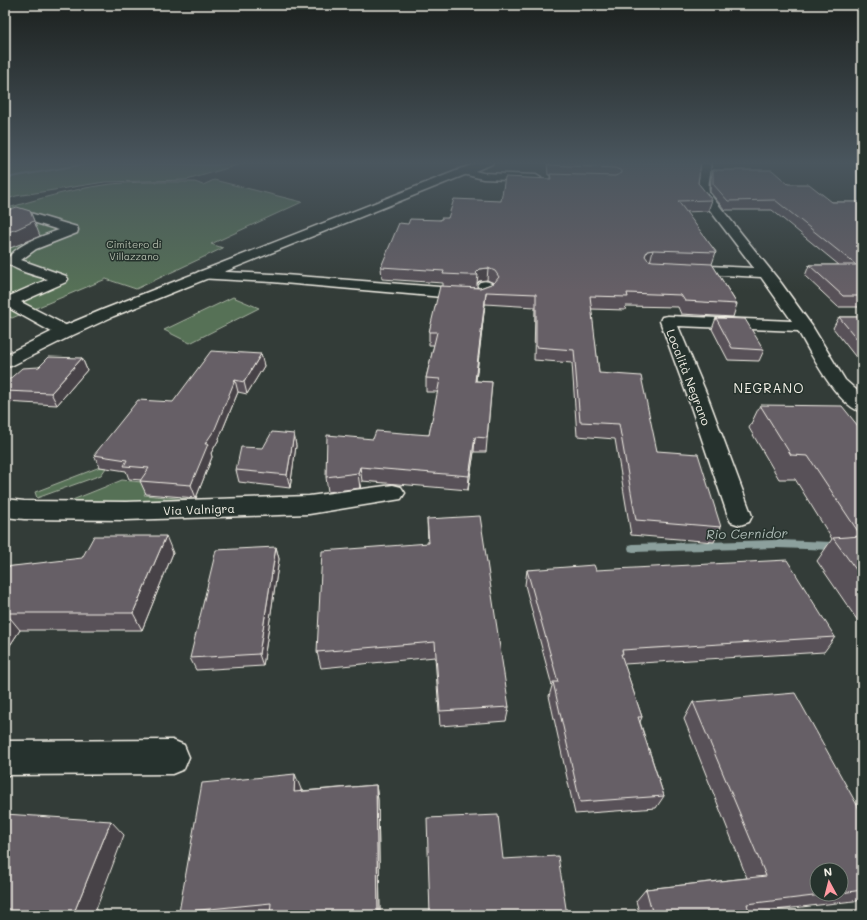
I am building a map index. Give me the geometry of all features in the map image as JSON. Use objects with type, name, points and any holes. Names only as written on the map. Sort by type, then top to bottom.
[{"type":"main road","points":[[5,362],[66,332],[378,205]]},
{"type":"main road","points":[[712,205],[766,273],[804,326],[838,384],[862,406]]},
{"type":"main road","points":[[5,222],[24,216],[72,230],[24,250],[16,256],[13,261],[20,265],[61,279],[9,302],[66,332]]},
{"type":"main road","points":[[673,268],[766,273]]},
{"type":"main road","points":[[203,275],[272,278],[465,294],[479,294],[488,291],[489,288],[486,285]]},
{"type":"main road","name":"Località Negrano","points":[[740,516],[697,395],[668,321],[804,326]]},
{"type":"main road","name":"Via Valnigra","points":[[5,508],[24,510],[126,511],[302,506],[392,493]]},
{"type":"main road","points":[[5,758],[172,757]]},
{"type":"green space","name":"Cimitero di Villazzano","points":[[19,205],[296,205],[211,244],[223,248],[136,289],[106,279],[12,318],[5,315],[5,209]]},
{"type":"green space","points":[[233,297],[259,308],[190,343],[164,330]]},
{"type":"green space","points":[[100,467],[106,468],[101,475],[37,498],[35,492]]},
{"type":"green space","points":[[122,480],[151,483],[144,495],[198,500],[197,502],[65,503]]},
{"type":"building","points":[[452,205],[681,205],[716,252],[653,250],[647,251],[645,256],[648,260],[653,261],[712,264],[737,304],[685,301],[681,295],[627,293],[628,297],[590,296],[599,373],[641,376],[657,451],[698,454],[721,527],[636,520],[619,424],[580,422],[574,350],[536,347],[536,294],[486,292],[475,381],[492,382],[487,438],[475,437],[469,476],[360,467],[358,473],[326,477],[327,435],[373,439],[376,431],[429,435],[440,379],[426,378],[437,332],[429,332],[440,286],[480,288],[494,283],[499,277],[495,271],[488,268],[480,269],[476,273],[478,275],[466,275],[443,274],[444,271],[381,267],[399,223],[408,224],[410,219],[441,220],[441,218],[448,218]]},
{"type":"building","points":[[781,205],[862,205],[862,296],[843,296],[809,265],[856,265]]},
{"type":"building","points":[[17,207],[30,211],[34,221],[5,233],[5,211]]},
{"type":"building","points":[[839,317],[862,317],[862,345]]},
{"type":"building","points":[[716,318],[745,319],[764,350],[732,348]]},
{"type":"building","points":[[211,351],[261,354],[244,382],[235,380],[215,429],[205,444],[208,444],[191,485],[140,481],[149,468],[124,466],[127,460],[94,455],[138,400],[173,402]]},
{"type":"building","points":[[49,357],[82,358],[51,393],[5,391],[5,383],[22,368],[39,367]]},
{"type":"building","points":[[760,405],[842,406],[862,431],[862,578],[833,538],[861,536],[808,456],[791,455]]},
{"type":"building","points":[[272,432],[294,434],[287,475],[236,470],[241,447],[263,448]]},
{"type":"building","points":[[480,516],[509,707],[440,711],[435,642],[317,652],[322,551],[429,543],[427,519]]},
{"type":"building","points":[[94,536],[166,536],[133,613],[6,613],[5,615],[5,567],[82,558]]},
{"type":"building","points":[[276,547],[259,654],[190,658],[216,550]]},
{"type":"building","points":[[787,560],[835,637],[622,650],[623,654],[621,654],[642,717],[638,717],[664,796],[580,802],[553,682],[558,682],[527,570],[594,565],[596,570]]},
{"type":"building","points":[[795,693],[862,814],[862,890],[849,892],[849,862],[809,862],[809,897],[747,904],[750,915],[653,915],[646,889],[766,876],[693,702]]},
{"type":"building","points":[[295,774],[294,792],[376,785],[378,915],[270,915],[271,903],[179,912],[202,783]]},
{"type":"building","points":[[5,814],[111,821],[73,915],[5,915]]},
{"type":"building","points":[[498,815],[503,859],[558,856],[567,915],[430,915],[427,818]]},
{"type":"waterway","name":"Rio Cernidor","points":[[633,548],[777,544],[862,547]]},
{"type":"district","name":"NEGRANO","points":[[769,387]]}]
